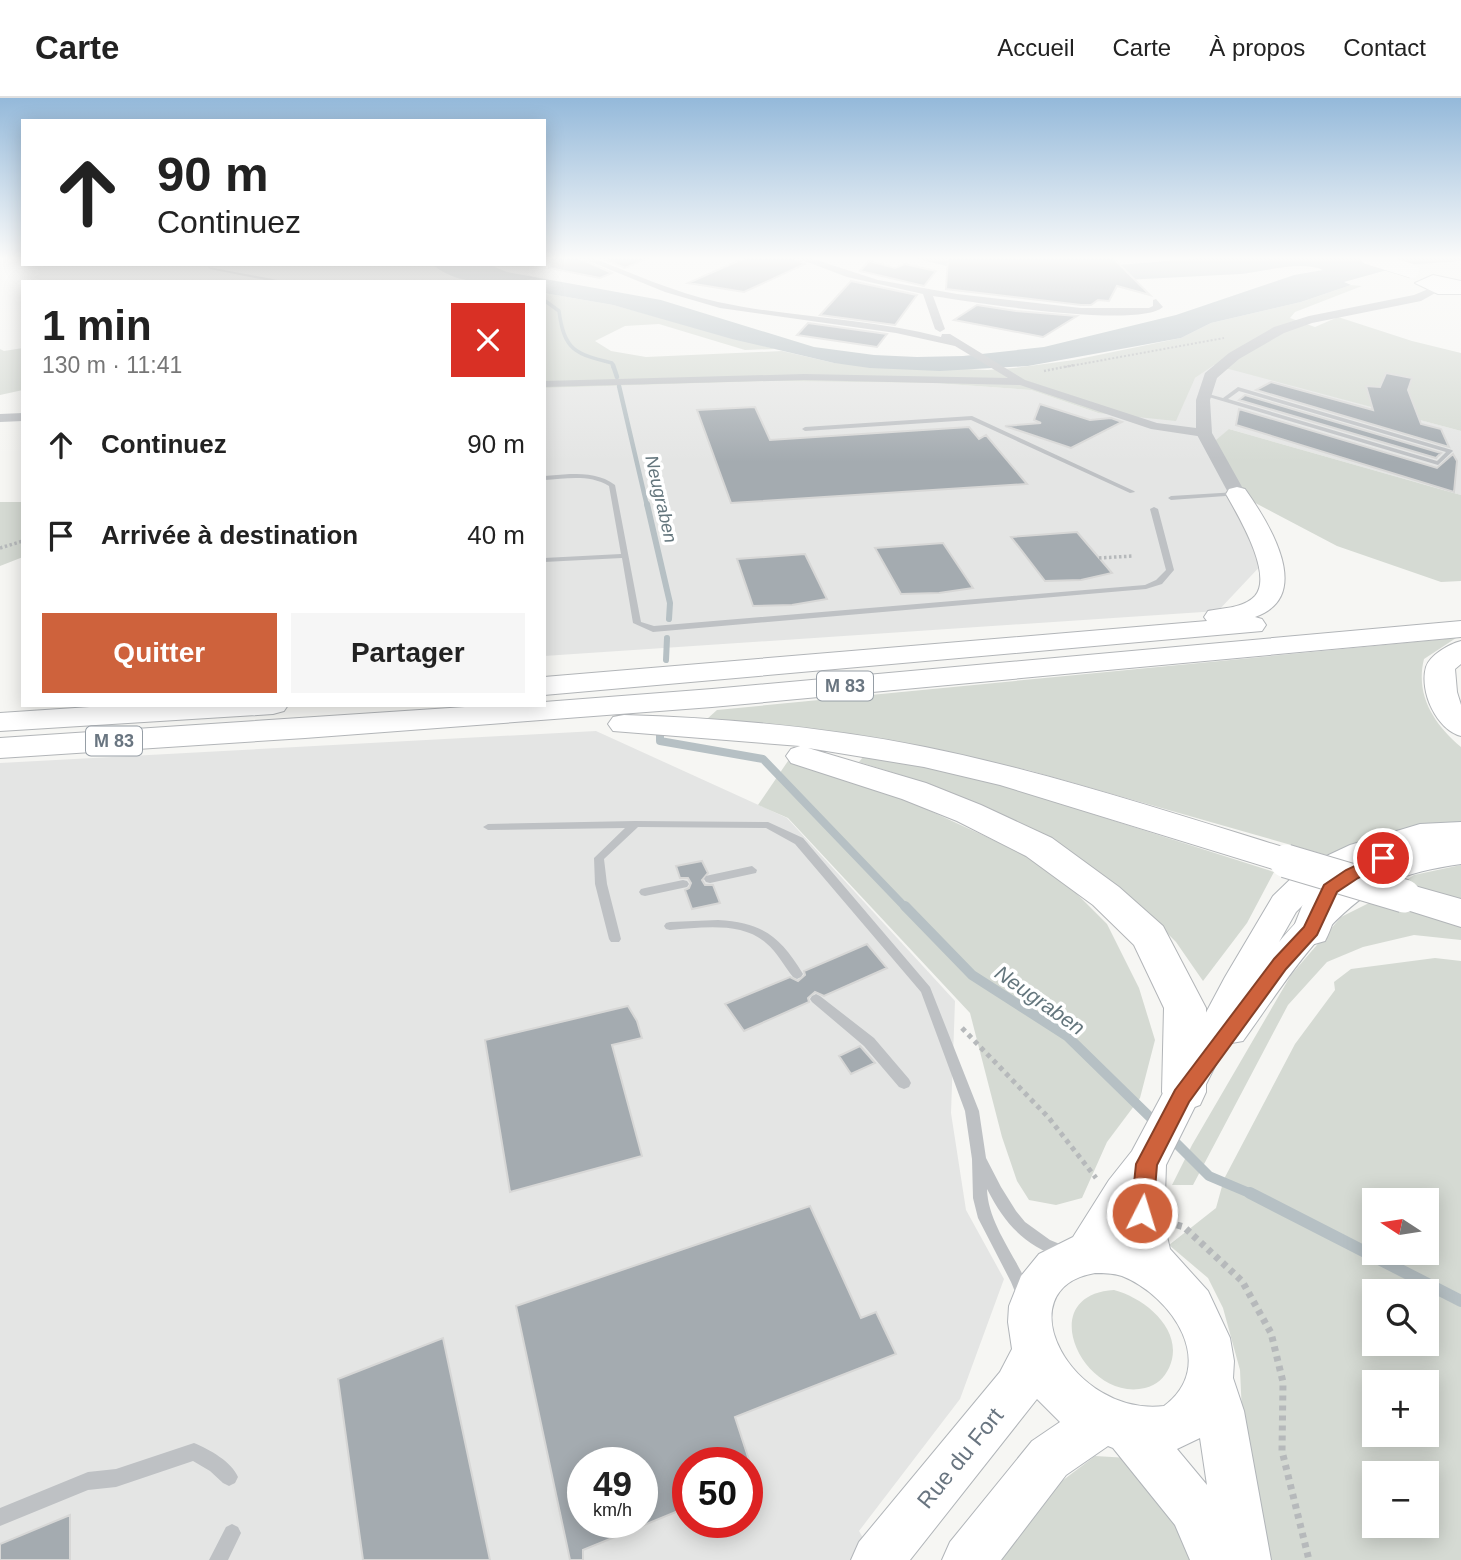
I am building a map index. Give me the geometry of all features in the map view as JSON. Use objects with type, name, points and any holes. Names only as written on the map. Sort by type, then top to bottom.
[{"type":"highway","points":[[1154,634],[1185,621],[1248,611],[1266,600],[1271,586],[1271,565],[1267,549],[1237,494]]},
{"type":"highway","name":"M 83","points":[[546,686],[1461,606]]},
{"type":"highway","name":"M 83","points":[[0,748],[712,698],[1461,629]]},
{"type":"highway","points":[[1461,650],[1441,666],[1439,685],[1444,704],[1461,727]]},
{"type":"highway","name":"M 83","points":[[0,722],[241,707]]},
{"type":"highway","points":[[229,734],[280,743],[528,726],[655,725],[825,741],[966,766],[1035,783],[1461,913]]},
{"type":"highway","points":[[655,725],[681,734],[765,747],[859,772],[969,813],[1039,847],[1106,896],[1149,936],[1185,1008],[1178,1103]]},
{"type":"highway","points":[[1311,931],[1330,889],[1352,874],[1383,858],[1419,848],[1461,843]]},
{"type":"main road","name":"Rue du Fort","points":[[1081,1255],[1146,1164],[1237,987],[1284,904],[1314,875],[1361,852],[1420,834],[1461,832]]},
{"type":"main road","name":"Rue du Fort","points":[[1178,1103],[1280,964],[1346,894],[1371,879],[1428,857],[1461,854]]},
{"type":"main road","name":"Rue du Fort","points":[[1146,1164],[1142,1203],[1144,1231],[1153,1261],[1164,1277]]},
{"type":"main road","name":"Rue du Fort","points":[[877,1560],[1017,1389],[1033,1333],[1034,1296],[1045,1275],[1063,1260],[1081,1255],[1112,1253],[1139,1261],[1164,1277],[1186,1298],[1203,1324],[1211,1352],[1210,1380],[1202,1404],[1184,1421],[1159,1431],[1116,1427]]},
{"type":"main road","points":[[1033,1333],[1051,1378],[1073,1404],[1116,1427],[1193,1507],[1216,1560]]},
{"type":"main road","points":[[1210,1380],[1220,1411],[1245,1560]]},
{"type":"main road","points":[[968,1560],[1049,1458],[1116,1427]]},
{"type":"street","points":[[865,325],[922,331],[940,327],[954,344]]},
{"type":"street","points":[[1237,494],[1204,433],[1205,395],[1210,376],[1234,356],[1279,330],[1293,325]]},
{"type":"street","points":[[922,331],[968,351],[1021,382],[1155,426],[1204,433]]},
{"type":"street","points":[[546,384],[804,377],[1021,382]]},
{"type":"street","points":[[0,418],[21,417]]},
{"type":"lane","points":[[1205,395],[1438,463],[1450,451],[1238,389],[1224,400]]},
{"type":"lane","points":[[804,429],[972,418],[1132,492]]},
{"type":"lane","points":[[546,478],[589,476],[604,479],[611,485],[637,622],[642,627],[653,629],[1113,591],[1159,582],[1170,570],[1154,509]]},
{"type":"lane","points":[[1171,498],[1237,494]]},
{"type":"lane","points":[[546,561],[625,556]]},
{"type":"lane","points":[[615,939],[601,884],[599,858],[635,824]]},
{"type":"lane","points":[[488,827],[768,825],[799,841],[926,990],[972,1111],[979,1159],[980,1198],[985,1218],[1018,1279],[1033,1333]]},
{"type":"lane","points":[[710,879],[752,870]]},
{"type":"lane","points":[[645,892],[683,884]]},
{"type":"lane","points":[[670,926],[709,923],[748,929],[766,936],[797,974]]},
{"type":"lane","points":[[816,999],[869,1042],[904,1083]]},
{"type":"lane","points":[[979,1159],[1014,1224],[1042,1245],[1081,1255]]},
{"type":"lane","points":[[0,1517],[88,1482],[116,1478],[194,1452],[216,1465],[229,1478]]},
{"type":"lane","points":[[218,1560],[232,1533]]},
{"type":"path","points":[[1021,382],[1036,372],[1204,344],[1230,337]]},
{"type":"path","points":[[0,548],[21,542]]},
{"type":"path","points":[[1098,558],[1133,556]]},
{"type":"path","points":[[926,990],[1049,1118],[1096,1178]]},
{"type":"path","points":[[1184,1227],[1242,1281],[1271,1332],[1283,1382],[1282,1451],[1308,1560]]},
{"type":"shaded area","points":[[546,325],[638,325],[625,326],[595,341],[611,351],[646,357],[782,351],[834,363],[987,370],[1074,360],[1181,338],[1207,325],[1363,325],[1461,353],[1461,431],[1214,365],[1195,378],[1176,421],[1098,413],[1031,390],[934,383],[771,381],[546,388]]},
{"type":"shaded area","points":[[663,325],[687,325],[775,349],[745,350]]},
{"type":"shaded area","points":[[684,325],[743,325],[814,347],[874,355],[963,356],[1044,347],[1134,325],[1207,325],[1181,338],[1028,366],[940,371],[870,368],[834,363]]},
{"type":"shaded area","points":[[21,348],[21,390],[0,395],[0,349],[4,351]]},
{"type":"shaded area","points":[[1214,364],[1461,431],[1461,495],[1229,429],[1265,561],[1218,611],[546,656],[546,388],[771,381],[934,383],[1031,390],[1098,413],[1195,378]]},
{"type":"shaded area","points":[[1229,429],[1461,495],[1461,581],[1441,582],[1337,546],[1231,490],[1209,446]]},
{"type":"shaded area","points":[[0,502],[21,502],[21,558],[0,566]]},
{"type":"shaded area","points":[[1456,638],[1424,659],[1422,685],[1435,719],[1461,747],[1461,825],[1363,844],[1326,855],[1028,770],[878,739],[707,719],[717,710]]},
{"type":"shaded area","points":[[596,731],[787,818],[955,1001],[951,1113],[966,1210],[1004,1279],[960,1399],[859,1531],[876,1560],[0,1560],[0,763]]},
{"type":"shaded area","points":[[863,757],[908,762],[974,776],[1274,872],[1247,923],[1203,981],[1176,942],[1149,915],[1057,846],[999,813],[920,781],[859,762]]},
{"type":"shaded area","points":[[788,761],[828,769],[889,792],[1015,850],[1062,879],[1107,924],[1139,988],[1155,1040],[1140,1098],[1107,1142],[1082,1198],[1056,1205],[1029,1200],[1017,1181],[1002,1137],[970,1013],[788,818],[758,805]]},
{"type":"shaded area","points":[[1461,865],[1461,905],[1400,884],[1414,875]]},
{"type":"shaded area","points":[[1375,900],[1461,924],[1461,940],[1414,935],[1363,947],[1327,962],[1288,1005],[1193,1185],[1172,1185],[1192,1145],[1291,975],[1341,917]]},
{"type":"shaded area","points":[[1435,958],[1461,961],[1461,1560],[1265,1560],[1243,1435],[1240,1370],[1223,1308],[1208,1278],[1169,1245],[1216,1208],[1224,1179],[1295,1044],[1335,990],[1334,982],[1351,969]]},
{"type":"shaded area","points":[[1114,1290],[1150,1308],[1160,1318],[1172,1341],[1173,1354],[1169,1368],[1160,1381],[1149,1387],[1123,1388],[1103,1380],[1087,1365],[1076,1346],[1072,1327],[1076,1310],[1089,1296]]},
{"type":"shaded area","points":[[1095,1456],[1129,1458],[1204,1560],[989,1560],[1058,1484]]},
{"type":"building","points":[[806,325],[887,334],[877,347],[797,335]]},
{"type":"building","points":[[981,325],[1062,325],[1043,337]]},
{"type":"building","points":[[1386,373],[1412,378],[1408,390],[1421,424],[1441,429],[1449,447],[1256,390],[1271,382],[1373,410],[1366,386],[1380,387]]},
{"type":"building","points":[[1245,395],[1441,453],[1436,458],[1239,400]]},
{"type":"building","points":[[1040,404],[1090,420],[1111,418],[1122,422],[1071,448],[1005,426],[1041,423],[1034,420]]},
{"type":"building","points":[[755,407],[770,440],[969,427],[979,439],[986,435],[1027,484],[731,503],[697,410]]},
{"type":"building","points":[[1239,409],[1437,468],[1453,454],[1457,461],[1454,492],[1236,425]]},
{"type":"building","points":[[1077,532],[1112,573],[1081,580],[1045,581],[1011,537]]},
{"type":"building","points":[[943,543],[973,588],[939,593],[901,594],[875,548]]},
{"type":"building","points":[[805,554],[827,599],[792,605],[753,606],[737,559]]},
{"type":"building","points":[[702,861],[708,873],[702,880],[705,885],[713,885],[720,903],[692,909],[685,890],[691,883],[688,878],[680,878],[676,866]]},
{"type":"building","points":[[867,944],[887,968],[824,996],[815,992],[808,998],[809,1002],[744,1031],[725,1004],[790,977],[798,981],[805,975],[804,971]]},
{"type":"building","points":[[628,1006],[637,1021],[642,1038],[612,1045],[642,1156],[510,1192],[485,1040]]},
{"type":"building","points":[[860,1046],[875,1063],[851,1074],[839,1056]]},
{"type":"building","points":[[810,1206],[861,1318],[876,1312],[896,1354],[735,1417],[745,1447],[672,1447],[672,1514],[658,1519],[658,1447],[567,1447],[567,1538],[612,1538],[583,1550],[583,1560],[570,1560],[516,1306]]},
{"type":"building","points":[[443,1338],[490,1560],[363,1560],[338,1379]]},
{"type":"building","points":[[70,1515],[70,1560],[0,1560],[0,1544]]},
{"type":"waterway","name":"Neugraben","points":[[561,325],[568,343],[574,349],[589,357],[612,363],[613,367]]},
{"type":"waterway","name":"Neugraben","points":[[613,365],[617,377]]},
{"type":"waterway","name":"Neugraben","points":[[619,386],[647,506]]},
{"type":"waterway","name":"Neugraben","points":[[647,504],[670,603],[669,619]]},
{"type":"waterway","points":[[666,660],[667,638]]},
{"type":"waterway","name":"Neugraben","points":[[660,735],[660,741],[763,759],[906,908]]},
{"type":"waterway","name":"Neugraben","points":[[905,906],[972,975],[1067,1036],[1156,1123]]},
{"type":"waterway","name":"Neugraben","points":[[1170,1137],[1209,1176],[1253,1195]]},
{"type":"waterway","name":"Neugraben","points":[[1253,1195],[1461,1301]]},
{"type":"route","points":[[1142,1213],[1146,1164],[1182,1096],[1280,964],[1311,931],[1330,889],[1383,858]]}]
